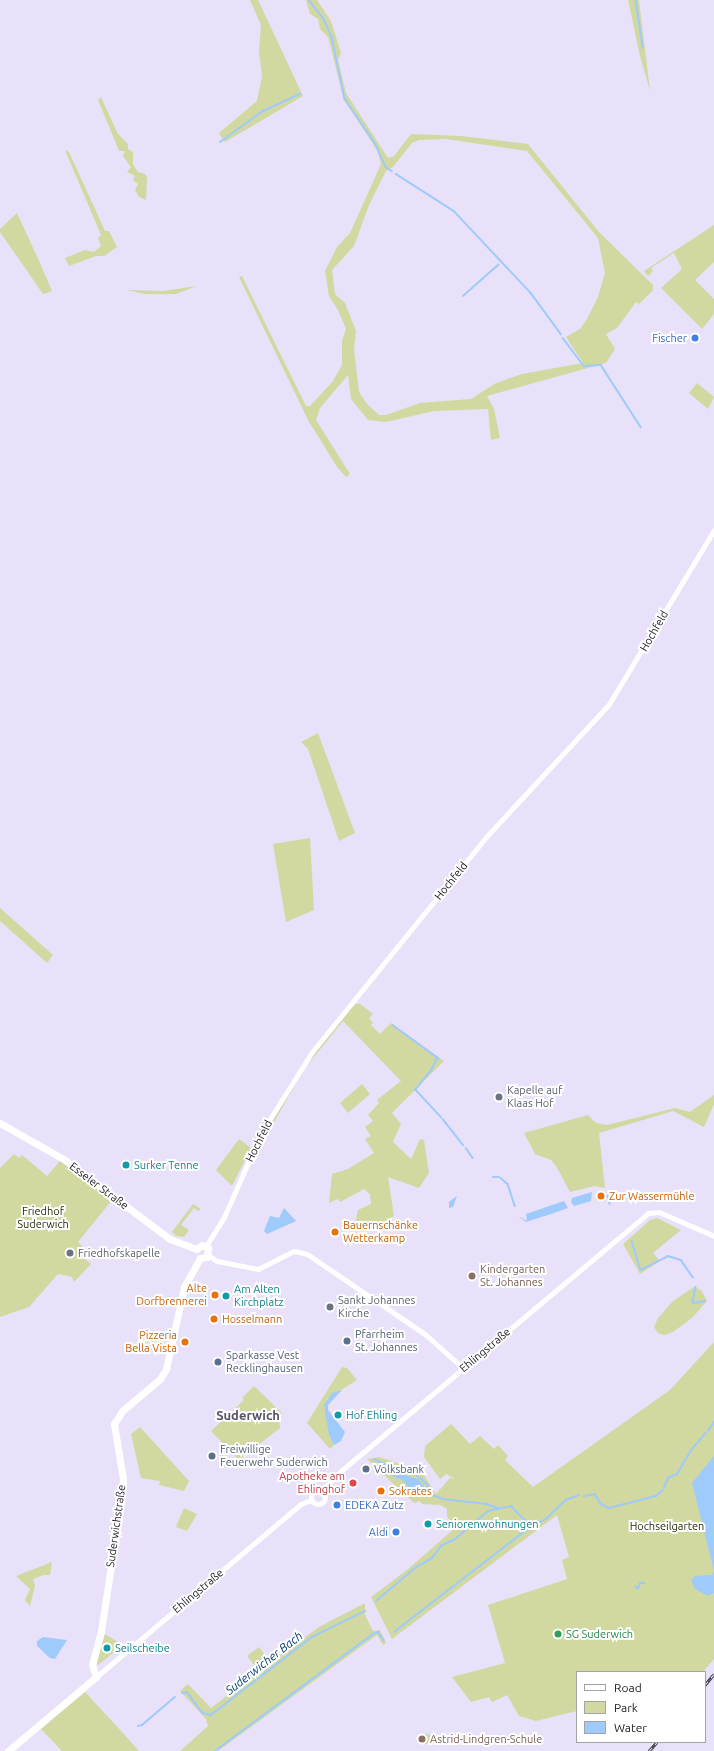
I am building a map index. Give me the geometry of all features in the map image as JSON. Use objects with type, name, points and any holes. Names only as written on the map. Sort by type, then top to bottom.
[{"type":"main road","name":"Esseler Straße","points":[[0,1123],[65,1160],[170,1239],[196,1249]]},
{"type":"main road","points":[[200,1245],[206,1246],[208,1255],[200,1258],[196,1254],[196,1249],[200,1245]]},
{"type":"main road","name":"Suderwichstraße","points":[[96,1677],[92,1665],[100,1631],[122,1486],[114,1424],[122,1411],[160,1379],[166,1369],[184,1287],[200,1258]]},
{"type":"main road","name":"Ehlingstraße","points":[[8,1751],[96,1677]]},
{"type":"street","name":"Hochfeld","points":[[206,1246],[224,1217],[261,1134],[302,1066],[486,837],[609,704],[714,530]]},
{"type":"street","name":"Ehlingstraße","points":[[311,1500],[314,1490],[322,1490],[342,1470],[651,1212],[658,1212],[714,1236]]},
{"type":"street","points":[[208,1255],[217,1260],[258,1268],[294,1251],[299,1251],[325,1265],[426,1335],[463,1368]]},
{"type":"street","name":"Ehlingstraße","points":[[311,1500],[317,1504],[323,1503],[326,1496],[322,1490]]},
{"type":"street","name":"Ehlingstraße","points":[[96,1677],[301,1504],[311,1500]]},
{"type":"green space","points":[[250,0],[258,0],[303,96],[225,142],[219,133],[257,101],[262,76],[259,51],[261,25]]},
{"type":"green space","points":[[306,0],[317,0],[331,21],[341,53],[338,60],[346,93],[388,158],[394,156],[411,134],[461,136],[528,144],[599,232],[653,285],[653,290],[639,304],[636,302],[617,328],[606,334],[615,349],[606,363],[487,396],[494,409],[500,438],[491,440],[488,409],[434,411],[386,422],[368,420],[351,399],[348,375],[320,408],[316,420],[350,474],[346,477],[337,467],[308,420],[239,277],[242,276],[306,406],[310,406],[333,381],[342,365],[342,341],[346,329],[338,310],[329,296],[325,271],[337,247],[350,233],[381,164],[377,150],[344,100],[328,37],[320,29],[318,19],[310,14]],"holes":[[[446,139],[527,151],[598,238],[605,273],[598,297],[587,319],[580,329],[566,337],[583,363],[522,374],[496,383],[471,399],[420,403],[386,415],[379,415],[367,404],[359,392],[354,349],[356,331],[345,303],[335,294],[332,270],[354,246],[369,205],[386,171],[393,167],[412,143],[419,140]]]},
{"type":"green space","points":[[628,0],[639,0],[650,91],[640,56]]},
{"type":"green space","points":[[101,97],[118,134],[128,144],[128,149],[133,152],[133,164],[138,172],[145,174],[147,177],[146,200],[139,197],[135,190],[138,184],[133,180],[135,176],[127,172],[131,167],[123,156],[125,151],[119,151],[98,100]]},
{"type":"green space","points":[[65,150],[69,152],[105,231],[109,231],[117,247],[104,256],[96,256],[69,266],[65,258],[85,250],[94,252],[101,246],[98,238],[101,235]]},
{"type":"green space","points":[[17,213],[52,291],[43,294],[0,232],[0,229]]},
{"type":"green space","points":[[714,225],[714,262],[695,280],[714,299],[714,314],[702,329],[661,288],[682,269],[674,253],[651,268],[653,271],[648,276],[644,271]]},
{"type":"green space","points":[[197,286],[176,294],[145,294],[126,290],[163,291]]},
{"type":"green space","points":[[697,383],[714,397],[708,409],[689,393]]},
{"type":"green space","points":[[318,733],[355,833],[339,841],[308,749],[301,742]]},
{"type":"green space","points":[[310,838],[314,910],[286,922],[273,844]]},
{"type":"green space","points":[[0,908],[53,955],[47,963],[0,921]]},
{"type":"green space","points":[[355,1004],[360,1004],[373,1014],[369,1018],[373,1023],[371,1025],[380,1034],[391,1023],[444,1061],[392,1113],[401,1124],[393,1142],[411,1159],[420,1139],[424,1140],[429,1173],[419,1188],[388,1177],[394,1216],[378,1227],[372,1228],[355,1224],[358,1210],[371,1204],[370,1194],[364,1189],[340,1202],[338,1199],[329,1203],[332,1174],[348,1169],[374,1153],[365,1139],[371,1136],[365,1127],[373,1121],[368,1115],[379,1103],[377,1100],[401,1081],[343,1021],[305,1068],[267,1134],[266,1132],[312,1053]]},
{"type":"green space","points":[[362,1084],[370,1094],[348,1113],[340,1103]]},
{"type":"green space","points":[[714,1095],[714,1104],[704,1127],[673,1111],[599,1133],[605,1188],[595,1186],[570,1192],[556,1166],[551,1160],[535,1154],[524,1133],[588,1115],[596,1123],[607,1125],[675,1108],[690,1112]]},
{"type":"green space","points":[[239,1139],[251,1148],[232,1186],[216,1170]]},
{"type":"green space","name":"Friedhof Suderwich","points":[[14,1154],[19,1158],[22,1155],[47,1176],[60,1161],[112,1200],[78,1242],[89,1253],[84,1258],[91,1264],[74,1282],[72,1277],[58,1274],[29,1307],[0,1317],[0,1168]]},
{"type":"green space","points":[[193,1204],[201,1209],[198,1211],[194,1208],[181,1225],[189,1230],[184,1237],[176,1236],[172,1232]]},
{"type":"green space","points":[[657,1218],[681,1230],[653,1253],[660,1261],[640,1274],[623,1244],[650,1220]]},
{"type":"green space","points":[[694,1287],[701,1290],[707,1301],[692,1318],[673,1332],[664,1335],[658,1333],[654,1327],[658,1318],[673,1301]]},
{"type":"green space","name":"Hochseilgarten","points":[[714,1342],[714,1659],[704,1671],[576,1671],[576,1711],[536,1721],[519,1716],[507,1695],[492,1702],[489,1697],[471,1702],[452,1677],[505,1663],[488,1605],[567,1579],[562,1560],[569,1557],[557,1515],[392,1639],[371,1597],[407,1570],[455,1528],[447,1516],[447,1509],[440,1505],[422,1504],[420,1501],[414,1503],[367,1459],[379,1457],[421,1471],[436,1494],[450,1478],[455,1479],[446,1474],[440,1479],[424,1457],[425,1446],[451,1424],[470,1444],[480,1436],[494,1449],[498,1445],[508,1456],[505,1460],[533,1487],[670,1390]]},
{"type":"green space","points":[[342,1367],[347,1368],[357,1380],[327,1399],[329,1435],[334,1445],[330,1449],[307,1423]]},
{"type":"green space","points":[[254,1386],[282,1413],[279,1417],[280,1428],[239,1460],[211,1431],[244,1400],[242,1398]]},
{"type":"green space","points":[[140,1427],[189,1481],[184,1491],[159,1485],[160,1481],[141,1478],[131,1434]]},
{"type":"green space","points":[[184,1508],[197,1514],[187,1531],[176,1527]]},
{"type":"green space","points":[[52,1562],[50,1575],[44,1575],[33,1579],[35,1586],[30,1606],[25,1600],[30,1589],[16,1576]]},
{"type":"green space","points":[[365,1603],[365,1615],[373,1631],[380,1630],[386,1643],[383,1645],[377,1635],[218,1751],[180,1751],[208,1726],[206,1719],[180,1691],[188,1684],[211,1708],[259,1671],[247,1656],[259,1647],[271,1662],[319,1627]]},
{"type":"green space","points":[[105,1634],[123,1645],[98,1665],[97,1663]]},
{"type":"green space","points":[[85,1692],[139,1751],[62,1751],[41,1729]]},
{"type":"green space","points":[[427,1734],[432,1739],[427,1744],[422,1739]]},
{"type":"water","points":[[592,1192],[591,1201],[574,1206],[571,1202],[572,1198]]},
{"type":"water","points":[[457,1196],[453,1207],[449,1208],[449,1202]]},
{"type":"water","points":[[564,1201],[568,1208],[557,1212],[526,1222],[518,1216],[527,1221],[526,1214]]},
{"type":"water","points":[[284,1208],[296,1221],[267,1234],[264,1231],[270,1216],[279,1218]]},
{"type":"water","points":[[342,1390],[328,1405],[328,1410],[345,1432],[341,1441],[334,1445],[329,1435],[324,1405],[332,1393]]},
{"type":"water","points":[[714,1456],[714,1571],[692,1483]]},
{"type":"water","points":[[385,1469],[418,1479],[424,1486],[423,1493],[414,1493],[402,1480],[384,1473]]},
{"type":"water","points":[[714,1571],[714,1593],[708,1596],[695,1589],[691,1581],[695,1576],[712,1575]]},
{"type":"water","points":[[43,1637],[67,1640],[55,1659],[50,1658],[37,1646],[37,1641]]},
{"type":"waterway","points":[[309,0],[324,19],[332,37],[345,99],[375,143],[386,167],[392,171]]},
{"type":"waterway","points":[[636,0],[643,47]]},
{"type":"waterway","points":[[220,142],[263,111],[300,94]]},
{"type":"waterway","points":[[396,174],[454,211],[531,293],[561,334]]},
{"type":"waterway","points":[[463,296],[498,265]]},
{"type":"waterway","points":[[563,338],[584,366],[601,365],[641,427]]},
{"type":"waterway","points":[[393,1025],[438,1058],[432,1070],[416,1090],[441,1117]]},
{"type":"waterway","points":[[443,1119],[463,1145]]},
{"type":"waterway","points":[[466,1148],[473,1158]]},
{"type":"waterway","points":[[493,1177],[499,1177]]},
{"type":"waterway","points":[[501,1178],[508,1184],[515,1206]]},
{"type":"waterway","points":[[598,1193],[608,1196],[610,1204]]},
{"type":"waterway","points":[[632,1241],[641,1270],[668,1256],[681,1260],[693,1277]]},
{"type":"waterway","points":[[696,1287],[693,1303],[705,1301]]},
{"type":"waterway","name":"Suderwicher Bach","points":[[708,1431],[714,1422]]},
{"type":"waterway","name":"Suderwicher Bach","points":[[664,1488],[668,1478],[677,1474],[692,1449],[706,1433]]},
{"type":"waterway","points":[[374,1459],[391,1467],[412,1471],[428,1485],[429,1494]]},
{"type":"waterway","name":"Suderwicher Bach","points":[[584,1496],[595,1494],[601,1504],[609,1508],[656,1496],[663,1490]]},
{"type":"waterway","points":[[423,1491],[443,1499],[487,1504],[498,1508]]},
{"type":"waterway","name":"Suderwicher Bach","points":[[376,1601],[415,1568],[432,1558],[442,1545],[454,1540],[488,1511],[511,1506],[525,1520],[535,1525],[546,1519],[566,1500],[579,1495]]},
{"type":"waterway","name":"Suderwicher Bach","points":[[394,1632],[533,1525]]},
{"type":"waterway","points":[[638,1589],[636,1587],[639,1587],[640,1583],[644,1583]]},
{"type":"waterway","name":"Suderwicher Bach","points":[[182,1693],[187,1692],[203,1713],[211,1715],[312,1637],[365,1611]]},
{"type":"waterway","name":"Suderwicher Bach","points":[[215,1751],[372,1635],[378,1632],[384,1640]]},
{"type":"waterway","name":"Suderwicher Bach","points":[[138,1726],[142,1725],[175,1697]]},
{"type":"railway","points":[[706,1684],[714,1674]]},
{"type":"railway","points":[[649,1751],[656,1743]]},
{"type":"place","name":"Fischer","points":[[695,338]]},
{"type":"place","name":"Kapelle auf Klaas Hof","points":[[499,1097]]},
{"type":"place","name":"Surker Tenne","points":[[126,1165]]},
{"type":"place","name":"Zur Wassermühle","points":[[601,1196]]},
{"type":"place","name":"Bauernschänke Wetterkamp","points":[[335,1232]]},
{"type":"place","name":"Friedhofskapelle","points":[[70,1253]]},
{"type":"place","name":"Kindergarten St. Johannes","points":[[472,1276]]},
{"type":"place","name":"Alte Dorfbrennerei","points":[[215,1295]]},
{"type":"place","name":"Am Alten Kirchplatz","points":[[226,1296]]},
{"type":"place","name":"Sankt Johannes Kirche","points":[[330,1307]]},
{"type":"place","name":"Hosselmann","points":[[214,1319]]},
{"type":"place","name":"Pfarrheim St. Johannes","points":[[347,1341]]},
{"type":"place","name":"Pizzeria Bella Vista","points":[[185,1342]]},
{"type":"place","name":"Sparkasse Vest Recklinghausen","points":[[218,1362]]},
{"type":"place","name":"Hof Ehling","points":[[338,1415]]},
{"type":"place","name":"Freiwillige Feuerwehr Suderwich","points":[[212,1456]]},
{"type":"place","name":"Volksbank","points":[[366,1469]]},
{"type":"place","name":"Apotheke am Ehlinghof","points":[[353,1483]]},
{"type":"place","name":"Sokrates","points":[[381,1491]]},
{"type":"place","name":"EDEKA Zutz","points":[[337,1505]]},
{"type":"place","name":"Seniorenwohnungen","points":[[428,1524]]},
{"type":"place","name":"Aldi","points":[[396,1532]]},
{"type":"place","name":"SG Suderwich","points":[[558,1634]]},
{"type":"place","name":"Seilscheibe","points":[[107,1648]]},
{"type":"place","name":"Astrid-Lindgren-Schule","points":[[422,1739]]},
{"type":"district","name":"Suderwich","points":[[248,1415]]}]
